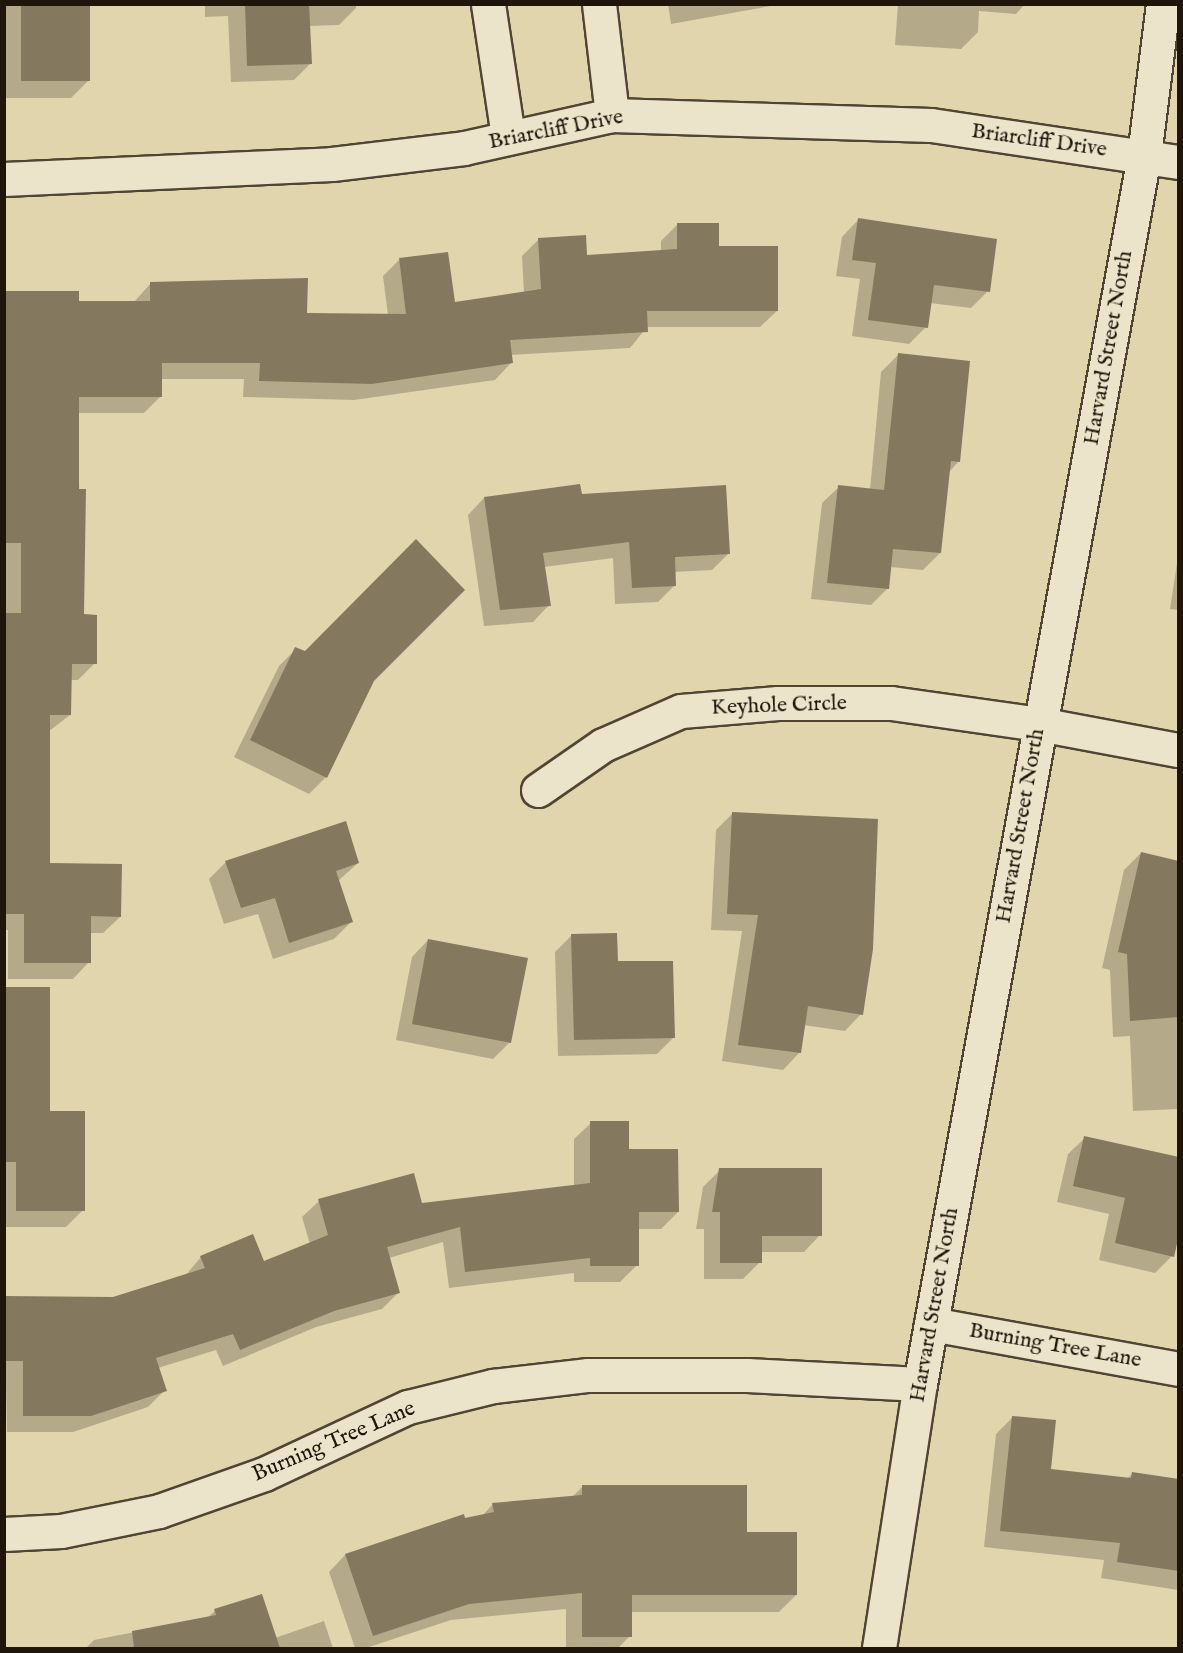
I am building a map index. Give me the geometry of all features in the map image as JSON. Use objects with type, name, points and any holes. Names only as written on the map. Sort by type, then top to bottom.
[{"type":"street","points":[[488,4],[508,137]]},
{"type":"street","points":[[599,4],[612,115]]},
{"type":"street","name":"Harvard Street North","points":[[879,1648],[920,1384],[1144,156],[1163,4]]},
{"type":"street","name":"Briarcliff Drive","points":[[4,179],[332,164],[465,148],[612,115],[931,125],[1179,162]]},
{"type":"street","name":"Keyhole Circle","points":[[538,790],[603,745],[681,711],[778,703],[891,703],[1039,724],[1179,750]]},
{"type":"street","name":"Burning Tree Lane","points":[[931,1324],[1179,1369]]},
{"type":"street","name":"Burning Tree Lane","points":[[4,1534],[61,1531],[159,1511],[264,1474],[408,1407],[493,1386],[588,1375],[747,1375],[920,1384]]},
{"type":"building","points":[[21,4],[90,4],[90,81],[21,81]]},
{"type":"building","points":[[245,4],[309,4],[312,64],[247,66]]},
{"type":"building","points":[[858,218],[997,239],[990,292],[934,285],[928,328],[868,320],[876,263],[852,260]]},
{"type":"building","points":[[677,223],[719,223],[719,246],[778,246],[778,311],[647,311],[648,332],[510,340],[513,363],[372,384],[259,381],[260,363],[162,363],[162,397],[79,397],[79,489],[86,489],[84,614],[97,615],[97,664],[72,664],[71,715],[50,715],[50,863],[122,864],[121,917],[91,916],[91,963],[24,963],[24,914],[4,914],[4,613],[21,613],[21,543],[4,543],[4,291],[79,291],[79,301],[150,301],[150,282],[308,278],[307,313],[406,314],[399,258],[448,252],[455,302],[541,289],[538,238],[586,235],[587,255],[677,249]]},
{"type":"building","points":[[898,353],[970,361],[960,462],[951,461],[941,553],[893,549],[889,589],[827,583],[838,485],[884,490]]},
{"type":"building","points":[[580,484],[582,494],[726,485],[730,554],[675,557],[676,586],[632,588],[629,542],[543,553],[551,606],[500,610],[484,497]]},
{"type":"building","points":[[416,539],[465,590],[374,681],[327,778],[250,740],[295,647],[305,651]]},
{"type":"building","points":[[732,812],[878,819],[873,949],[863,1015],[808,1006],[801,1053],[738,1045],[758,915],[727,914]]},
{"type":"building","points":[[346,821],[359,863],[336,871],[353,922],[289,943],[275,898],[241,908],[225,861]]},
{"type":"building","points":[[1141,852],[1179,861],[1179,1017],[1130,1021],[1127,954],[1118,952]]},
{"type":"building","points":[[617,933],[618,961],[673,961],[675,1038],[574,1040],[571,934]]},
{"type":"building","points":[[428,939],[528,958],[511,1043],[412,1024]]},
{"type":"building","points":[[4,987],[50,987],[50,1111],[85,1111],[85,1211],[16,1211],[16,1162],[4,1162]]},
{"type":"building","points":[[590,1121],[629,1121],[629,1149],[678,1149],[679,1212],[639,1212],[639,1266],[590,1266],[590,1258],[465,1272],[460,1227],[387,1247],[400,1293],[334,1311],[240,1350],[233,1334],[156,1358],[167,1391],[91,1416],[23,1416],[23,1361],[4,1361],[4,1296],[113,1297],[205,1268],[200,1256],[253,1234],[264,1261],[328,1235],[318,1199],[414,1173],[422,1203],[590,1183]]},
{"type":"building","points":[[1084,1136],[1179,1157],[1179,1235],[1174,1257],[1115,1243],[1125,1198],[1073,1186]]},
{"type":"building","points":[[719,1168],[822,1168],[822,1236],[762,1236],[762,1263],[720,1263],[720,1212],[712,1212]]},
{"type":"building","points":[[1012,1416],[1056,1420],[1051,1469],[1131,1478],[1132,1472],[1179,1479],[1179,1571],[1117,1562],[1120,1543],[1000,1531]]},
{"type":"building","points":[[582,1485],[747,1485],[747,1532],[797,1532],[797,1595],[632,1595],[632,1637],[582,1637],[582,1593],[469,1604],[373,1636],[345,1554],[464,1514],[465,1518],[494,1512],[492,1503],[582,1495]]},
{"type":"building","points":[[262,1594],[280,1648],[134,1648],[132,1631],[216,1615],[214,1609]]}]
